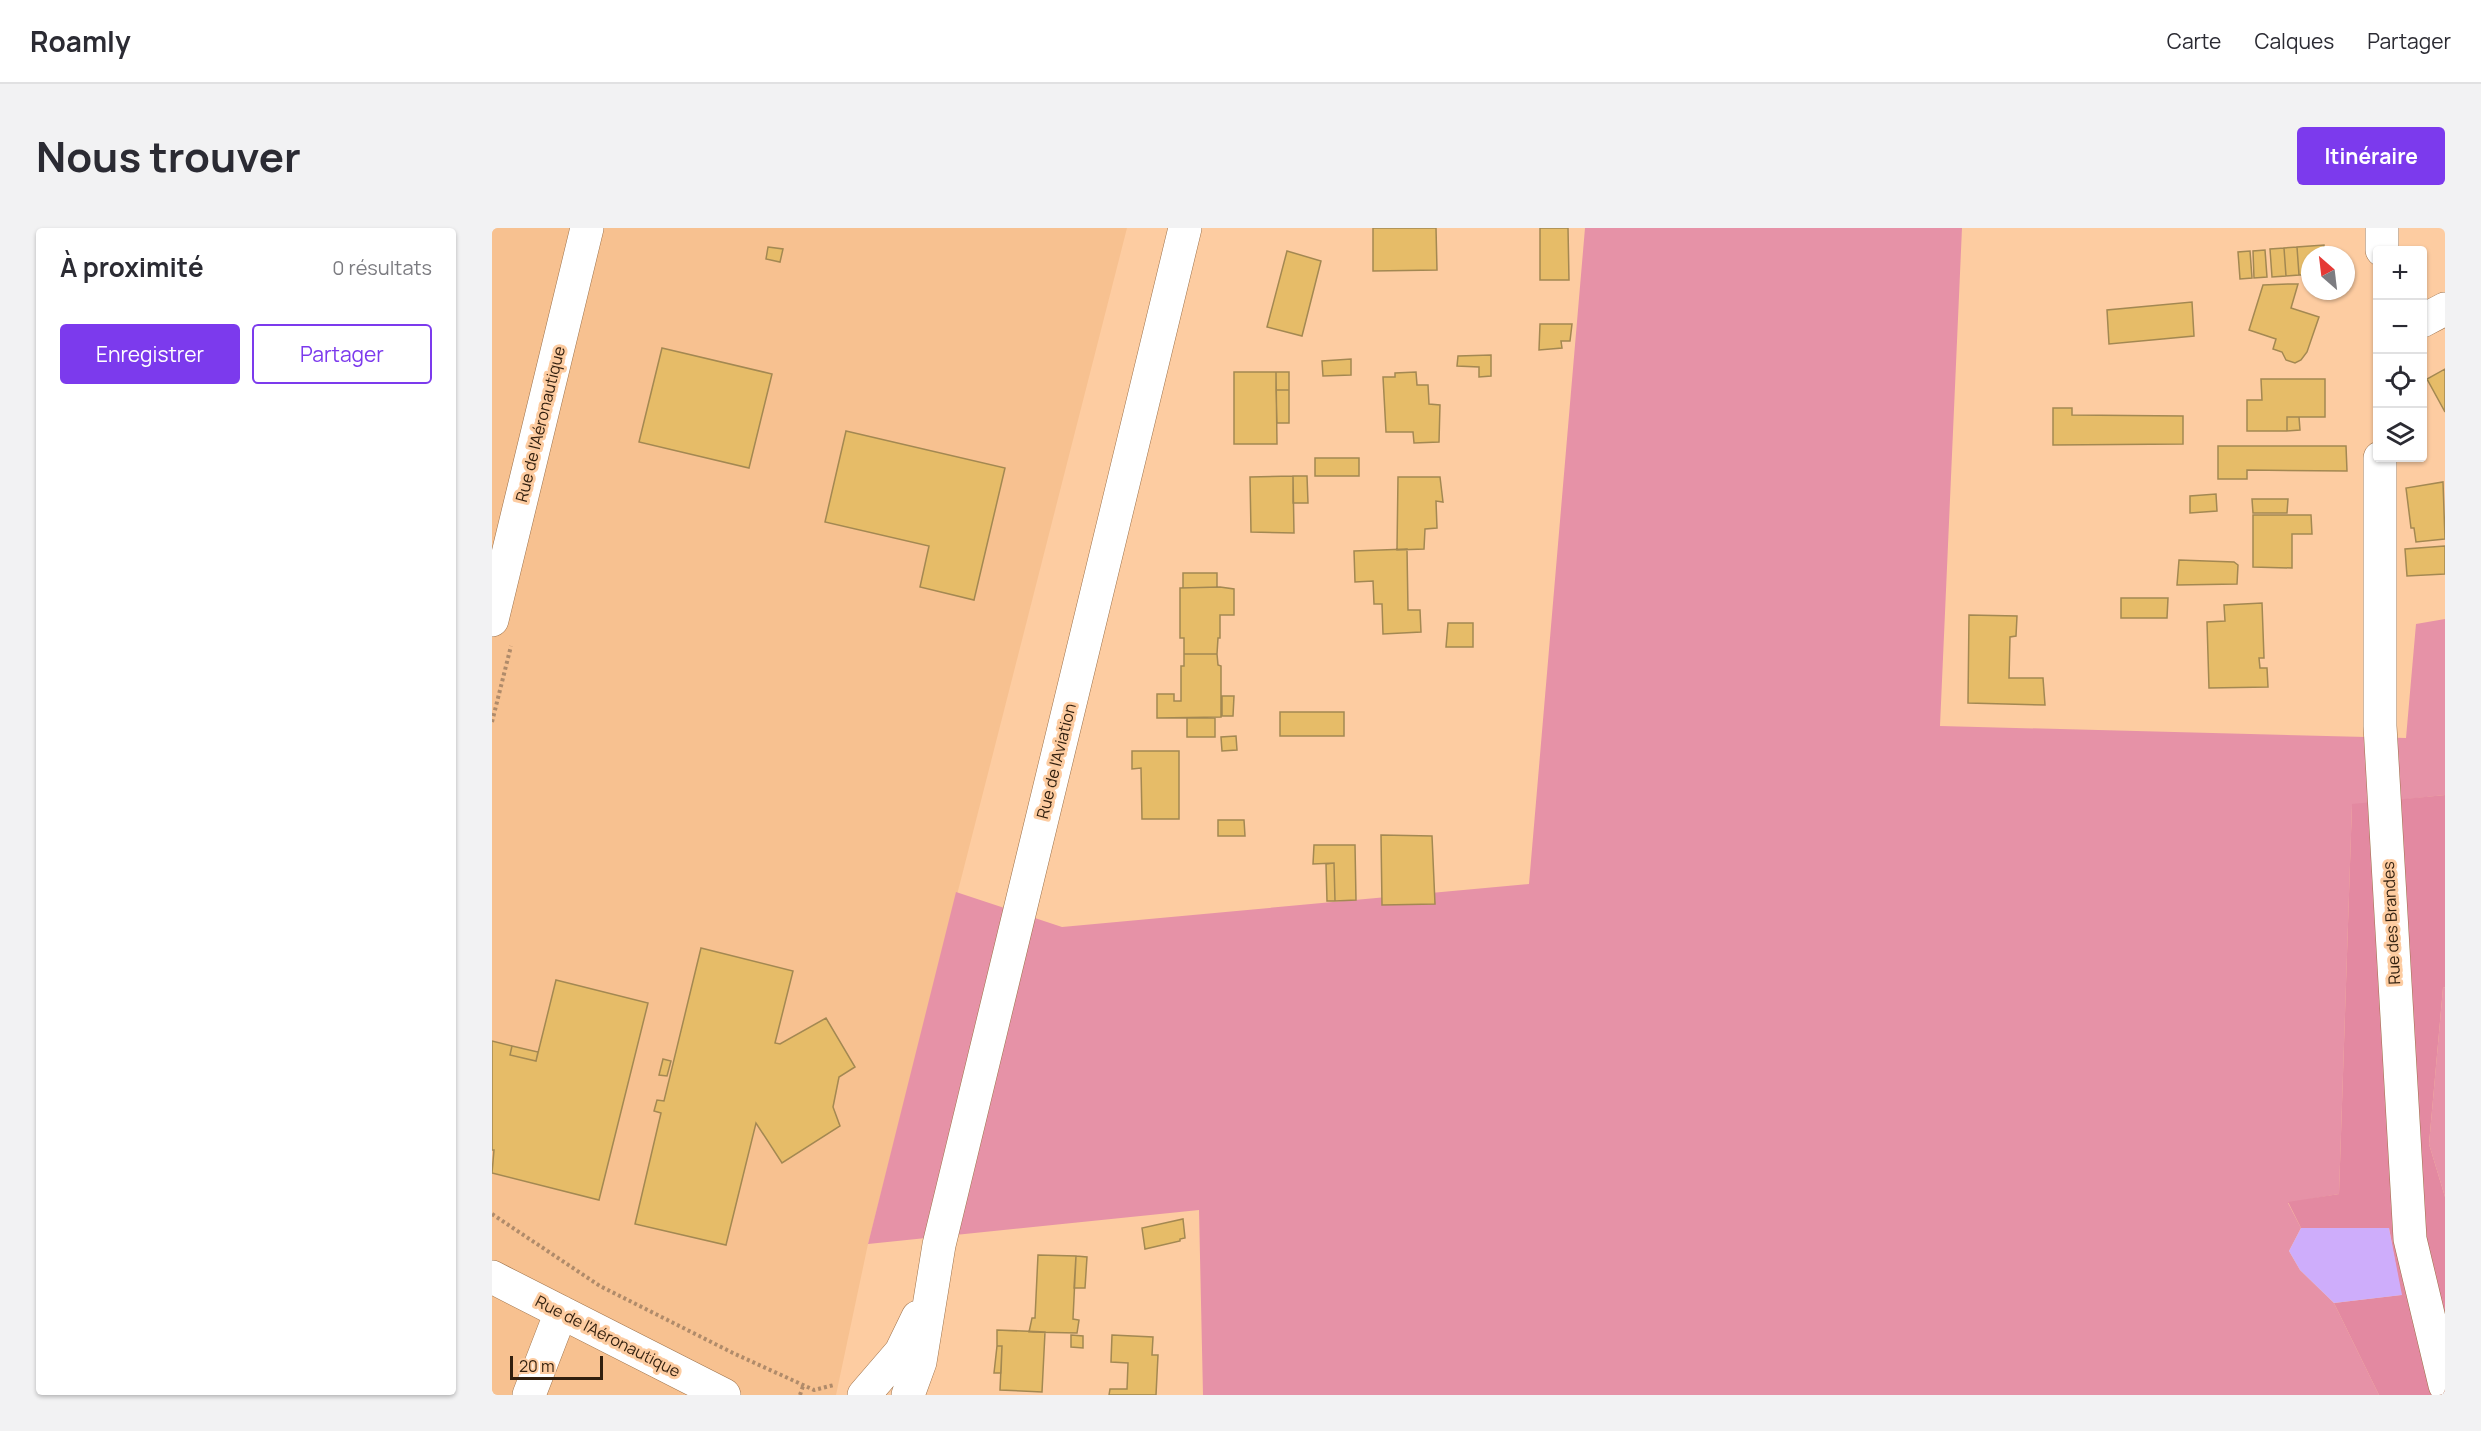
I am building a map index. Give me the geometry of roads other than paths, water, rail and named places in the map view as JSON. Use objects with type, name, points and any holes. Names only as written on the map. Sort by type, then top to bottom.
[{"type":"street","name":"Rue de l'Aéronautique","points":[[492,620],[587,228]]},
{"type":"street","name":"Rue de l'Aviation","points":[[908,1395],[920,1362],[929,1294],[942,1234],[1185,228]]},
{"type":"street","points":[[2382,228],[2382,246]]},
{"type":"street","points":[[2427,318],[2445,309]]},
{"type":"street","name":"Rue des Brandes","points":[[2380,462],[2380,726],[2410,1239],[2445,1385]]},
{"type":"street","name":"Rue de l'Aéronautique","points":[[492,1277],[724,1395]]},
{"type":"street","name":"Rue de l'Aviation","points":[[864,1395],[901,1352],[929,1294]]},
{"type":"street","points":[[529,1395],[561,1312]]}]
